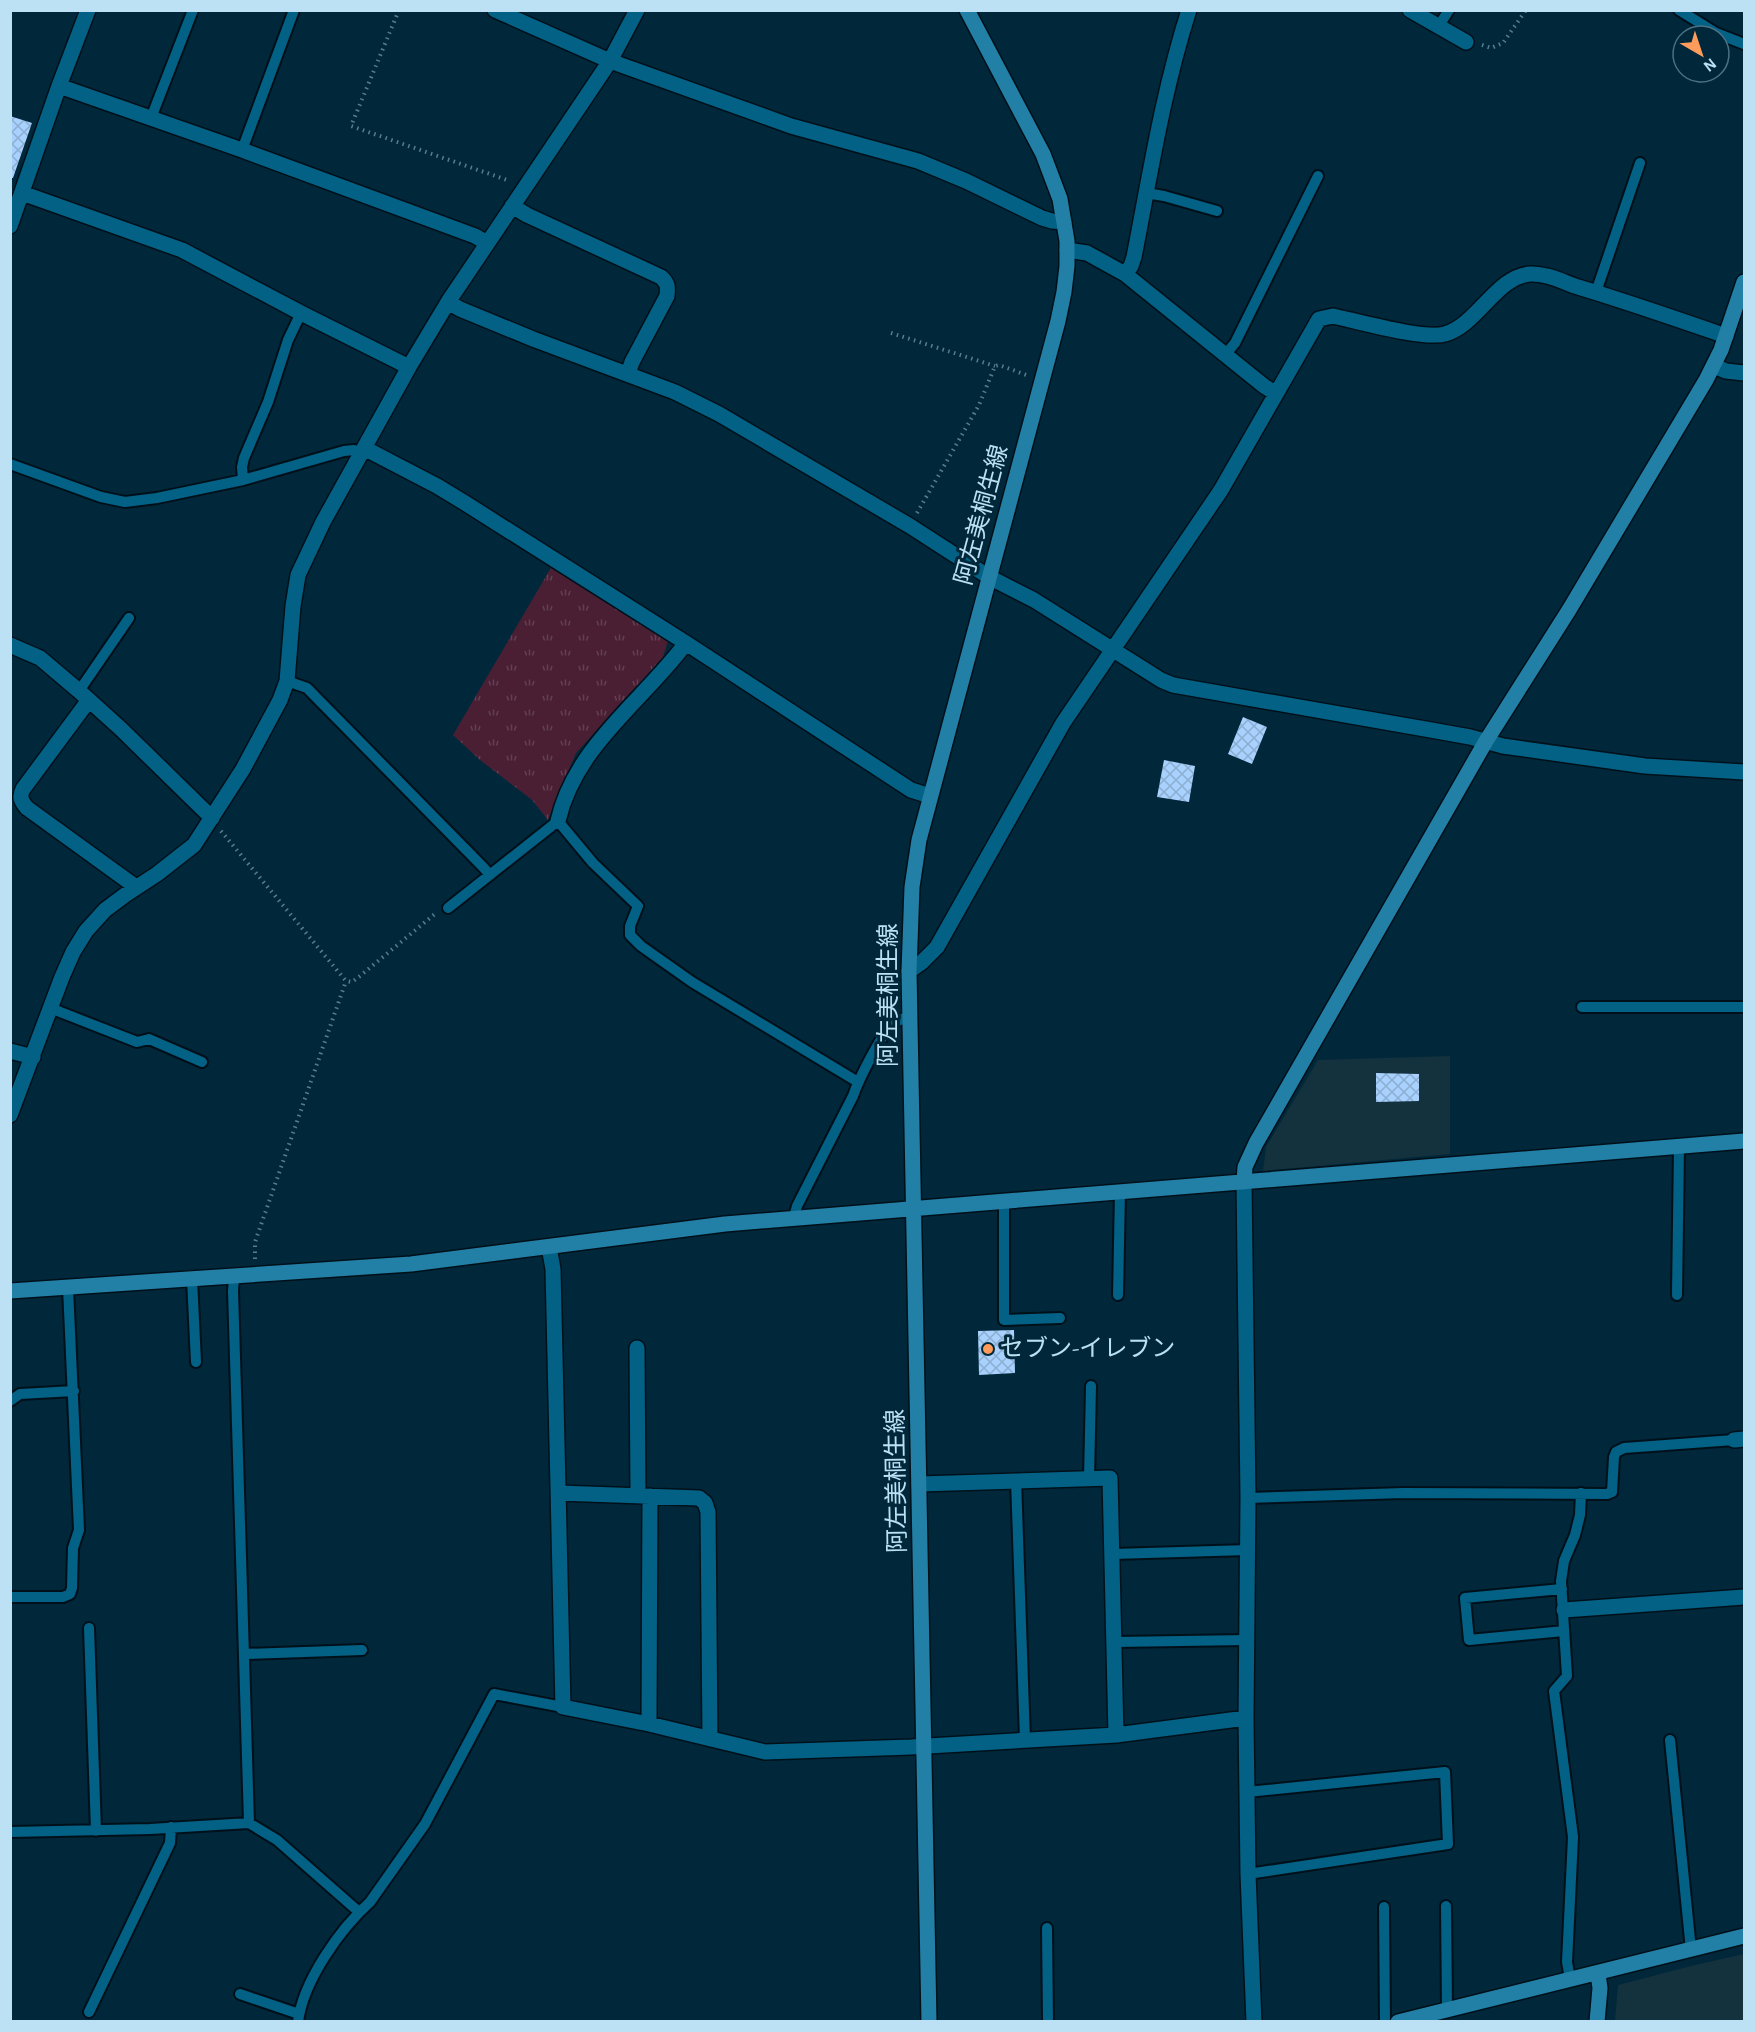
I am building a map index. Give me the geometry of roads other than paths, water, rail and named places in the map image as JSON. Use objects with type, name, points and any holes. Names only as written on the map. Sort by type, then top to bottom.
[{"type":"street","points":[[10,226],[88,10]]},
{"type":"street","points":[[495,10],[610,61],[791,126],[918,161],[1042,218],[1064,222]]},
{"type":"street","points":[[10,1115],[50,1008],[74,952],[86,931],[105,910],[194,845],[243,769],[280,700],[286,681],[298,575],[322,522],[448,302],[610,61],[637,10]]},
{"type":"street","name":"阿左美桐生線","points":[[929,2022],[909,971],[912,887],[919,840],[930,796],[1064,292],[1067,250],[1060,199],[1046,161],[967,10]]},
{"type":"street","points":[[1125,274],[1134,257],[1178,45],[1189,10]]},
{"type":"street","points":[[1410,10],[1466,42]]},
{"type":"street","points":[[59,86],[242,150],[475,236],[487,243]]},
{"type":"street","points":[[22,193],[182,250],[409,367]]},
{"type":"street","points":[[512,206],[662,277],[666,282],[667,296],[628,374]]},
{"type":"street","points":[[1067,250],[1088,253],[1125,274],[1275,393]]},
{"type":"street","points":[[909,971],[922,963],[937,947],[1063,723],[1221,490],[1319,320],[1333,316],[1425,335],[1447,334],[1461,326],[1510,281],[1522,275],[1541,275],[1726,336]]},
{"type":"street","points":[[1254,2022],[1248,1874],[1246,1718],[1248,1498],[1245,1167],[1256,1143],[1486,741],[1616,533],[1714,366],[1744,282]]},
{"type":"street","points":[[448,302],[533,339],[675,392],[719,414],[909,526],[989,577],[1034,600],[1161,680],[1186,688],[1431,730],[1503,746],[1645,766],[1744,772]]},
{"type":"street","points":[[1714,366],[1726,371],[1744,373]]},
{"type":"street","points":[[363,450],[436,486],[686,643],[911,790],[930,796]]},
{"type":"street","points":[[558,821],[561,808],[582,762],[686,643]]},
{"type":"street","points":[[10,645],[40,658],[84,695],[122,729],[212,818]]},
{"type":"street","points":[[84,695],[23,789],[20,795],[21,802],[136,887]]},
{"type":"street","points":[[10,1051],[33,1057]]},
{"type":"street","points":[[10,1291],[411,1264],[682,1228],[794,1217],[1744,1141]]},
{"type":"street","points":[[549,1247],[553,1269],[563,1707],[649,1724],[765,1752],[1116,1735],[1246,1718]]},
{"type":"street","points":[[636,1348],[644,1496],[649,1724]]},
{"type":"street","points":[[919,1484],[1110,1478],[1116,1735]]},
{"type":"street","points":[[559,1493],[699,1497],[705,1503],[708,1512],[710,1739]]},
{"type":"street","points":[[1564,1610],[1744,1597]]},
{"type":"street","points":[[1398,2022],[1744,1936]]},
{"type":"street","points":[[1598,1974],[1600,1988],[1598,2022]]},
{"type":"lane","points":[[151,118],[193,10]]},
{"type":"lane","points":[[242,150],[294,10]]},
{"type":"lane","points":[[1438,27],[1449,10]]},
{"type":"lane","points":[[1679,10],[1716,33],[1744,44]]},
{"type":"lane","points":[[1596,292],[1640,163]]},
{"type":"lane","points":[[1225,354],[1235,343],[1318,176]]},
{"type":"lane","points":[[1146,193],[1217,211]]},
{"type":"lane","points":[[243,480],[244,458],[268,402],[288,340],[301,313]]},
{"type":"lane","points":[[10,464],[101,497],[125,502],[157,498],[243,480],[344,451],[363,450]]},
{"type":"lane","points":[[84,695],[129,618]]},
{"type":"lane","points":[[286,681],[307,688],[490,875]]},
{"type":"lane","points":[[448,908],[558,821],[597,868],[638,906],[630,926],[630,935],[641,946],[692,982],[858,1082]]},
{"type":"lane","points":[[1582,1007],[1744,1007]]},
{"type":"lane","points":[[50,1008],[137,1042],[149,1039],[202,1062]]},
{"type":"lane","points":[[794,1217],[800,1199],[858,1082],[888,1029],[899,1020],[910,1016]]},
{"type":"lane","points":[[1677,1295],[1679,1147]]},
{"type":"lane","points":[[1118,1295],[1120,1191]]},
{"type":"lane","points":[[1004,1201],[1004,1320],[1060,1318]]},
{"type":"lane","points":[[234,1276],[232,1292],[249,1823]]},
{"type":"lane","points":[[192,1279],[196,1362]]},
{"type":"lane","points":[[10,1597],[63,1597],[70,1594],[72,1588],[73,1548],[79,1530],[68,1288]]},
{"type":"lane","points":[[1089,1478],[1091,1386]]},
{"type":"lane","points":[[10,1401],[20,1394],[74,1391]]},
{"type":"lane","points":[[1248,1498],[1403,1493],[1607,1494],[1612,1492],[1614,1457],[1616,1452],[1624,1448],[1739,1440]]},
{"type":"lane","points":[[1017,1480],[1024,1740]]},
{"type":"lane","points":[[1570,1979],[1567,1962],[1573,1837],[1554,1691],[1567,1676],[1562,1589],[1564,1561],[1575,1535],[1580,1515],[1581,1493]]},
{"type":"lane","points":[[1113,1554],[1248,1550]]},
{"type":"lane","points":[[1562,1589],[1465,1598],[1469,1640],[1564,1631]]},
{"type":"lane","points":[[88,1628],[96,1831]]},
{"type":"lane","points":[[1115,1642],[1247,1640]]},
{"type":"lane","points":[[245,1654],[362,1650]]},
{"type":"lane","points":[[240,1994],[298,2018],[314,1972],[359,1912],[370,1902],[425,1824],[494,1694],[563,1707]]},
{"type":"lane","points":[[1670,1740],[1691,1950]]},
{"type":"lane","points":[[1247,1792],[1445,1772],[1448,1844],[1248,1874]]},
{"type":"lane","points":[[10,1832],[96,1831],[249,1823],[277,1840],[359,1912]]},
{"type":"lane","points":[[89,2012],[170,1843],[171,1827]]},
{"type":"lane","points":[[1446,1906],[1447,2009]]},
{"type":"lane","points":[[1384,1907],[1385,2022]]},
{"type":"lane","points":[[1047,1928],[1048,2022]]},
{"type":"place","name":"セブン-イレブン","points":[[988,1349]]}]
